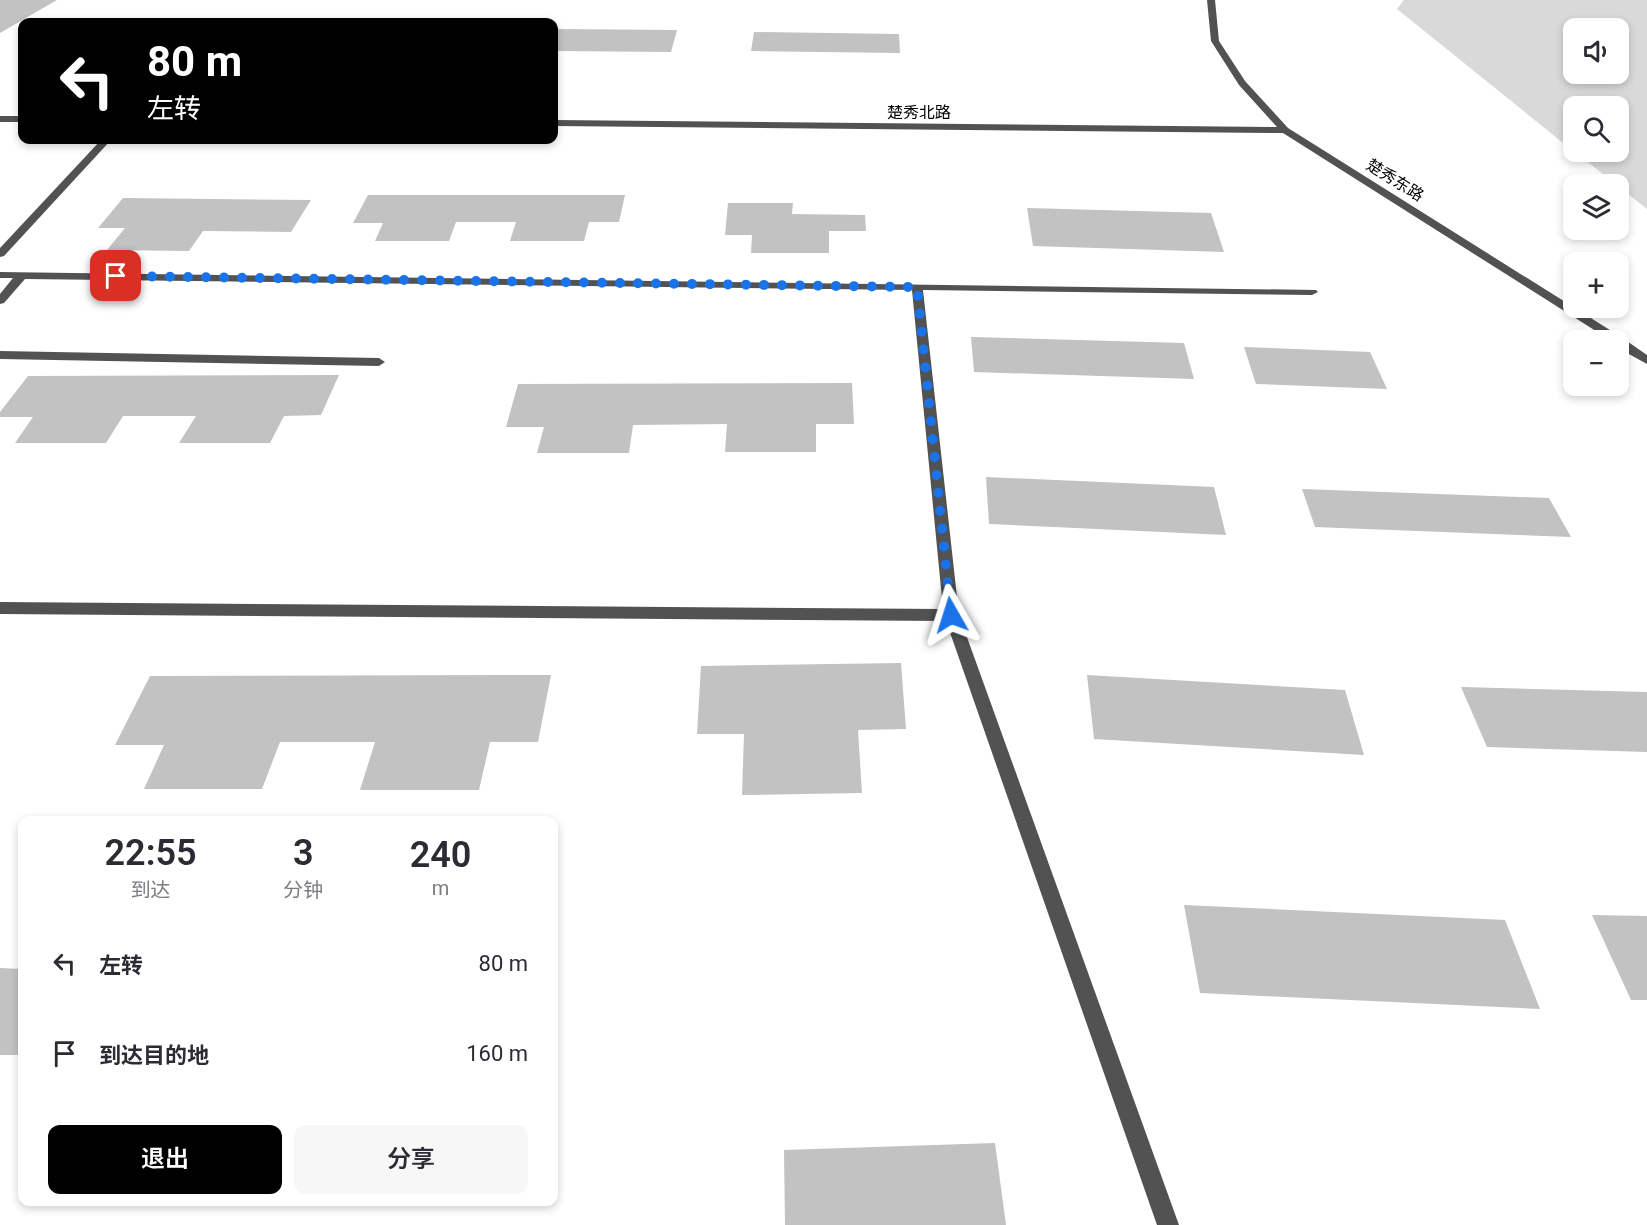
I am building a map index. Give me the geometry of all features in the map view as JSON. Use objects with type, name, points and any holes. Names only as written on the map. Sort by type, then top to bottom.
[{"type":"street","name":"楚秀东路","points":[[1211,0],[1215,41],[1242,83],[1285,130],[1601,330]]},
{"type":"street","points":[[0,119],[18,119]]},
{"type":"street","name":"楚秀北路","points":[[558,123],[1285,130]]},
{"type":"street","points":[[0,254],[102,144]]},
{"type":"street","points":[[0,275],[1312,292]]},
{"type":"street","points":[[0,301],[22,275]]},
{"type":"street","points":[[917,287],[951,615],[1168,1225]]},
{"type":"street","name":"楚秀东路","points":[[1629,348],[1647,360]]},
{"type":"street","points":[[0,355],[379,362]]},
{"type":"street","points":[[0,608],[951,615]]},
{"type":"shaded area","points":[[1404,0],[1647,0],[1647,209],[1629,195],[1629,174],[1603,174],[1588,162],[1629,162],[1629,96],[1563,96],[1563,143],[1397,9]]},
{"type":"building","points":[[0,0],[57,0],[26,18],[18,18],[18,23],[0,33]]},
{"type":"building","points":[[558,29],[677,30],[671,52],[558,51]]},
{"type":"building","points":[[754,32],[899,34],[900,53],[751,51]]},
{"type":"building","points":[[368,195],[625,195],[619,222],[589,222],[584,241],[510,241],[516,222],[456,222],[449,241],[375,241],[383,223],[353,223]]},
{"type":"building","points":[[123,198],[311,200],[291,232],[203,231],[189,251],[107,250],[125,228],[98,228]]},
{"type":"building","points":[[728,203],[793,203],[792,214],[865,215],[866,231],[829,231],[829,253],[751,253],[752,235],[725,235]]},
{"type":"building","points":[[1027,208],[1211,213],[1224,252],[1033,246]]},
{"type":"building","points":[[971,337],[1184,343],[1194,379],[974,372]]},
{"type":"building","points":[[1244,347],[1370,352],[1387,389],[1256,384]]},
{"type":"building","points":[[339,375],[321,415],[284,416],[270,443],[179,443],[196,416],[123,416],[106,443],[15,443],[33,417],[0,417],[0,412],[28,376]]},
{"type":"building","points":[[852,383],[854,424],[816,424],[816,452],[725,452],[727,424],[633,425],[629,453],[537,453],[544,427],[506,427],[518,384]]},
{"type":"building","points":[[986,477],[1214,487],[1226,535],[989,524]]},
{"type":"building","points":[[1302,489],[1549,498],[1571,537],[1315,527]]},
{"type":"building","points":[[901,663],[906,729],[858,730],[862,793],[742,795],[744,734],[697,734],[701,666]]},
{"type":"building","points":[[551,675],[538,742],[490,742],[479,790],[360,790],[375,742],[280,742],[262,789],[144,789],[164,745],[115,745],[150,676]]},
{"type":"building","points":[[1087,675],[1345,690],[1364,755],[1094,739]]},
{"type":"building","points":[[1461,687],[1647,692],[1647,752],[1487,747]]},
{"type":"building","points":[[1184,905],[1505,920],[1540,1009],[1200,993]]},
{"type":"building","points":[[1592,915],[1647,916],[1647,1000],[1631,1000]]},
{"type":"building","points":[[0,968],[18,969],[18,1055],[0,1055]]},
{"type":"building","points":[[995,1143],[1006,1225],[785,1225],[784,1150]]},
{"type":"route","points":[[116,276],[917,287],[951,615]]}]
